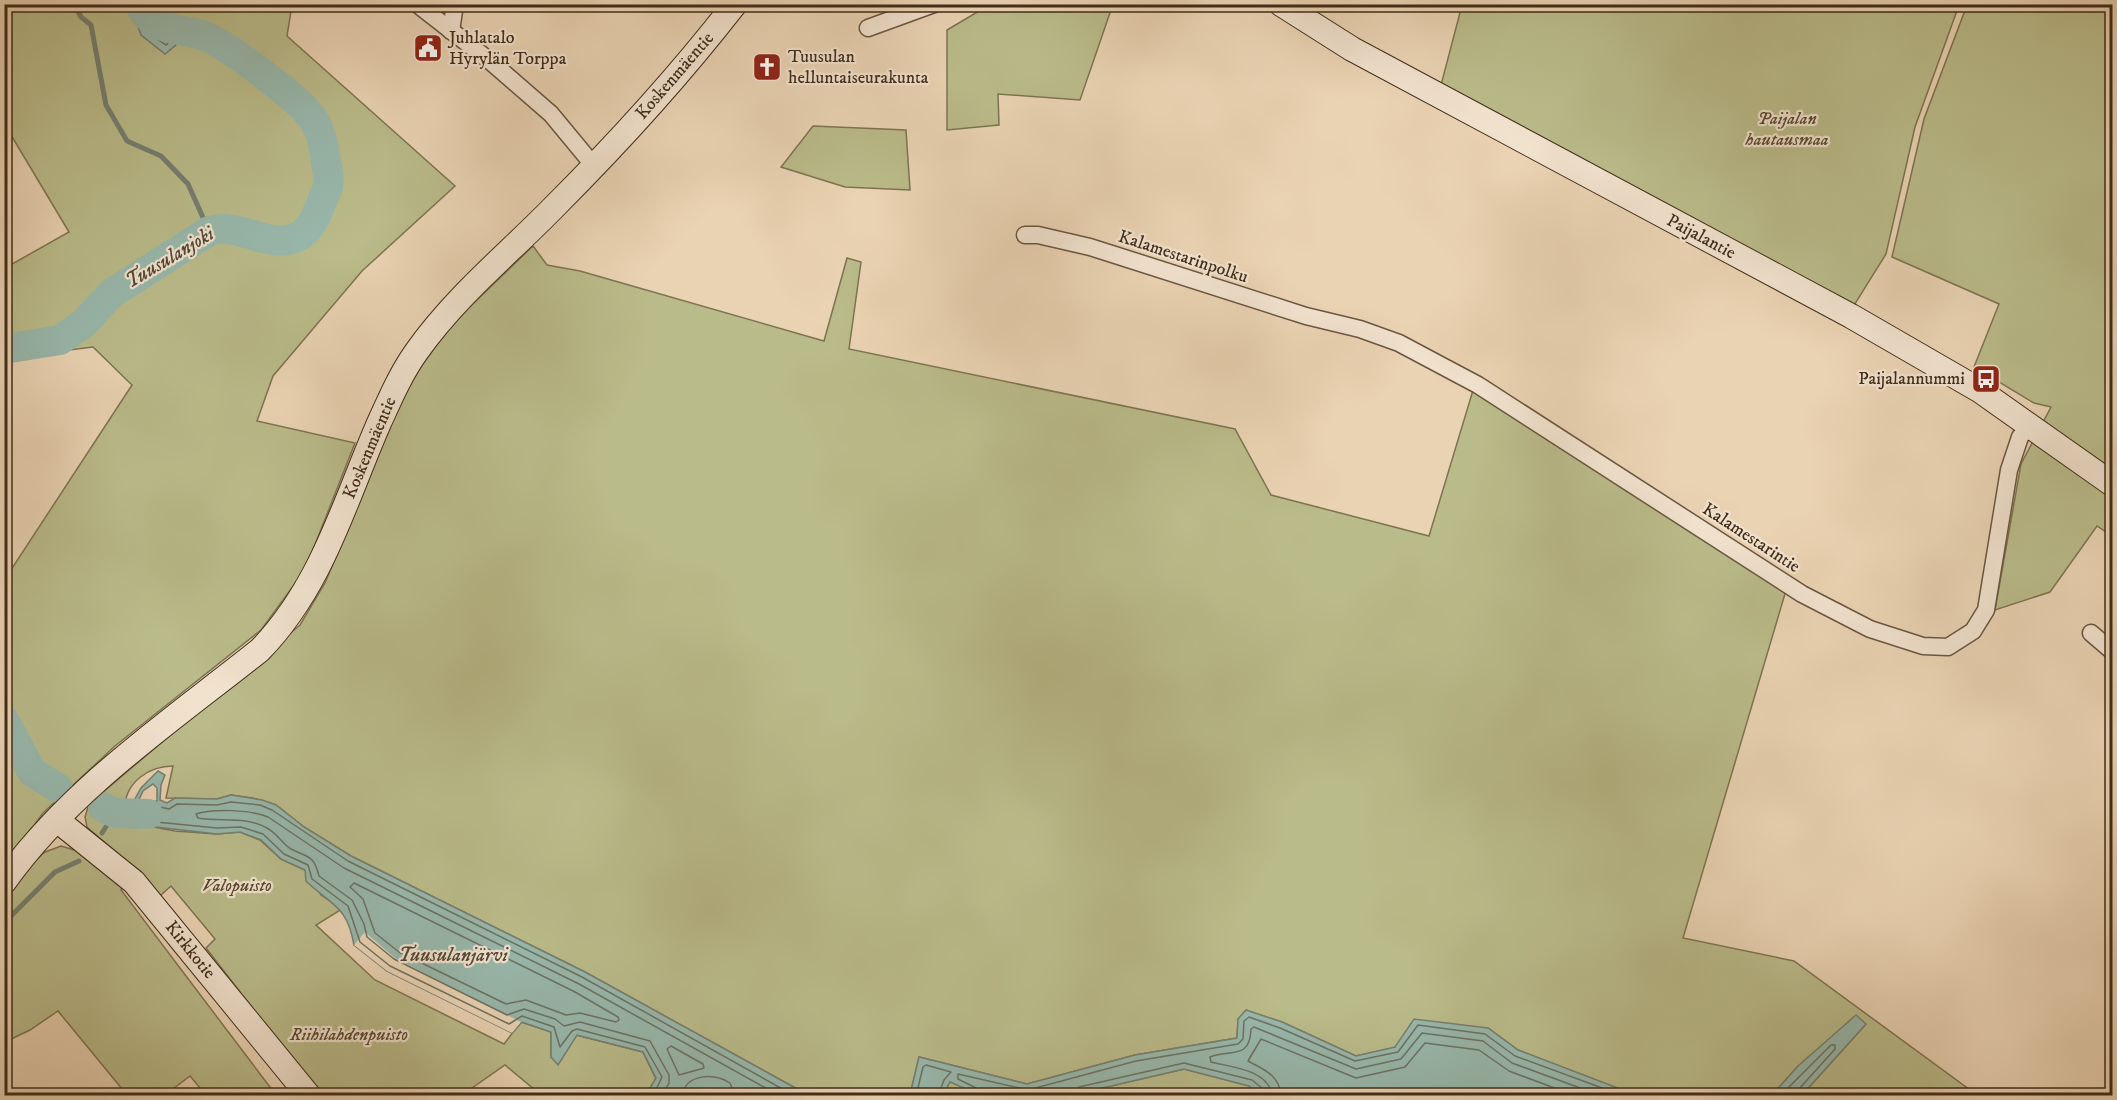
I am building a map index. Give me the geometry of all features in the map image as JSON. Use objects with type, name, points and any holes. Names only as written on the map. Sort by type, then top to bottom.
[{"type":"street","points":[[417,4],[551,114],[594,166]]},
{"type":"street","points":[[451,31],[455,4]]},
{"type":"street","name":"Koskenmäentie","points":[[4,882],[57,820],[110,770],[260,650],[279,630],[295,610],[324,558],[395,388],[416,352],[452,308],[594,166],[686,65],[735,4]]},
{"type":"street","points":[[868,28],[934,4]]},
{"type":"street","name":"Paijalantie","points":[[1281,4],[1352,49],[1851,316],[1979,390],[2112,484]]},
{"type":"street","name":"Kalamestarinpolku","points":[[1025,235],[1038,235],[1090,248],[1329,321]]},
{"type":"street","name":"Kalamestarintie","points":[[1329,321],[1399,343],[1462,375],[1802,594],[1870,630],[1923,646],[1948,646],[1973,631],[1986,610],[2009,470],[2020,437],[2029,426]]},
{"type":"street","points":[[2091,633],[2112,651]]},
{"type":"street","name":"Kirkkotie","points":[[57,820],[134,882],[309,1095]]},
{"type":"green space","points":[[1104,4],[1112,7],[1080,100],[998,94],[999,125],[947,130],[947,30],[989,5]]},
{"type":"green space","points":[[5,5],[292,5],[287,36],[455,186],[362,271],[273,376],[257,421],[355,443],[305,570],[261,630],[115,746],[43,813],[5,866],[5,579],[132,385],[93,347],[5,358],[5,268],[69,232],[5,125]]},
{"type":"green space","name":"Paijalan hautausmaa","points":[[1462,5],[1959,5],[1915,127],[1886,254],[1853,307],[1441,85]]},
{"type":"green space","points":[[1967,5],[2112,5],[2112,536],[2097,526],[2050,592],[1995,610],[2021,464],[2051,407],[2034,403],[1974,367],[1999,304],[1892,257],[1924,119]]},
{"type":"green space","points":[[813,126],[906,130],[910,190],[845,187],[781,167]]},
{"type":"green space","points":[[533,246],[547,265],[580,271],[824,341],[847,258],[861,262],[849,349],[1235,429],[1271,495],[1429,536],[1474,387],[1787,587],[1683,938],[1794,961],[1977,1095],[1802,1095],[1866,1024],[1798,1066],[1772,1095],[1636,1096],[1518,1050],[1488,1028],[1356,1056],[1282,1022],[1246,1010],[1238,1019],[1237,1038],[1135,1055],[1027,1084],[919,1057],[910,1095],[808,1095],[585,972],[351,856],[304,827],[276,805],[253,798],[231,795],[217,799],[166,798],[173,766],[148,772],[130,789],[125,805],[106,806],[102,813],[111,819],[175,831],[217,834],[240,832],[260,840],[281,859],[305,870],[321,895],[342,909],[316,925],[375,980],[504,1044],[521,1022],[551,1032],[551,1057],[558,1064],[576,1035],[643,1052],[656,1079],[646,1095],[541,1095],[505,1065],[462,1095],[320,1095],[206,948],[215,939],[171,886],[160,896],[147,879],[87,827],[85,817],[89,804],[300,625],[325,583],[399,405],[421,366],[452,324]]},
{"type":"green space","points":[[61,846],[81,852],[123,885],[121,890],[276,1095],[206,1095],[190,1076],[165,1095],[127,1095],[58,1011],[30,1030],[5,1042],[5,897],[32,863],[45,852]]},
{"type":"green space","points":[[1184,1069],[1250,1086],[1261,1095],[1068,1096]]},
{"type":"green space","points":[[950,1081],[980,1095],[943,1096]]},
{"type":"green space","points":[[715,1090],[726,1095],[682,1096],[682,1095]]},
{"type":"water","points":[[130,5],[153,5],[154,12],[173,24],[176,45],[165,54],[141,35]]},
{"type":"water","name":"Tuusulanjärvi","points":[[158,771],[165,775],[161,785],[160,800],[167,803],[175,798],[217,799],[231,795],[262,800],[276,805],[304,827],[351,856],[585,972],[808,1095],[726,1095],[715,1090],[682,1095],[646,1095],[656,1078],[643,1052],[577,1035],[558,1065],[551,1057],[551,1032],[522,1022],[512,1033],[387,971],[354,945],[343,914],[306,881],[305,870],[281,859],[261,840],[240,832],[217,834],[147,826],[149,802],[157,801],[157,788],[153,784],[143,791],[137,804],[144,805],[143,825],[111,818],[102,813],[106,806],[132,804],[141,788]]},
{"type":"water","points":[[1246,1010],[1282,1022],[1356,1056],[1395,1047],[1414,1019],[1488,1028],[1518,1050],[1636,1095],[1261,1095],[1249,1086],[1184,1069],[1068,1096],[980,1095],[950,1082],[943,1095],[910,1095],[919,1057],[1027,1084],[1135,1055],[1237,1038],[1238,1019]]},
{"type":"water","points":[[1856,1015],[1866,1024],[1802,1095],[1772,1095],[1798,1066]]},
{"type":"pier","points":[[365,932],[395,958],[521,1022],[512,1033],[387,971],[354,945]]},
{"type":"waterway","points":[[74,4],[81,17],[91,25],[106,105],[127,141],[161,156],[188,184],[209,231]]},
{"type":"waterway","name":"Tuusulanjoki","points":[[4,349],[60,340],[84,323],[112,293],[209,231],[233,230],[278,241],[289,240],[301,235],[313,221],[326,192],[329,177],[322,139],[316,123],[305,110],[266,76],[224,47],[203,36],[162,26],[145,14],[139,4]]},
{"type":"waterway","name":"Tuusulanjoki","points":[[4,720],[32,772],[58,788]]},
{"type":"waterway","name":"Tuusulanjoki","points":[[103,807],[115,813],[148,814]]},
{"type":"waterway","points":[[102,833],[114,814]]},
{"type":"waterway","points":[[4,923],[55,872],[79,861]]},
{"type":"place","name":"Juhlatalo Hyrylän Torppa","points":[[428,48]]},
{"type":"place","name":"Tuusulan helluntaiseurakunta","points":[[767,67]]},
{"type":"place","name":"Paijalannummi","points":[[1986,379]]},
{"type":"park label","name":"Valopuisto","points":[[237,886]]},
{"type":"park label","name":"Riihilahdenpuisto","points":[[349,1035]]}]
